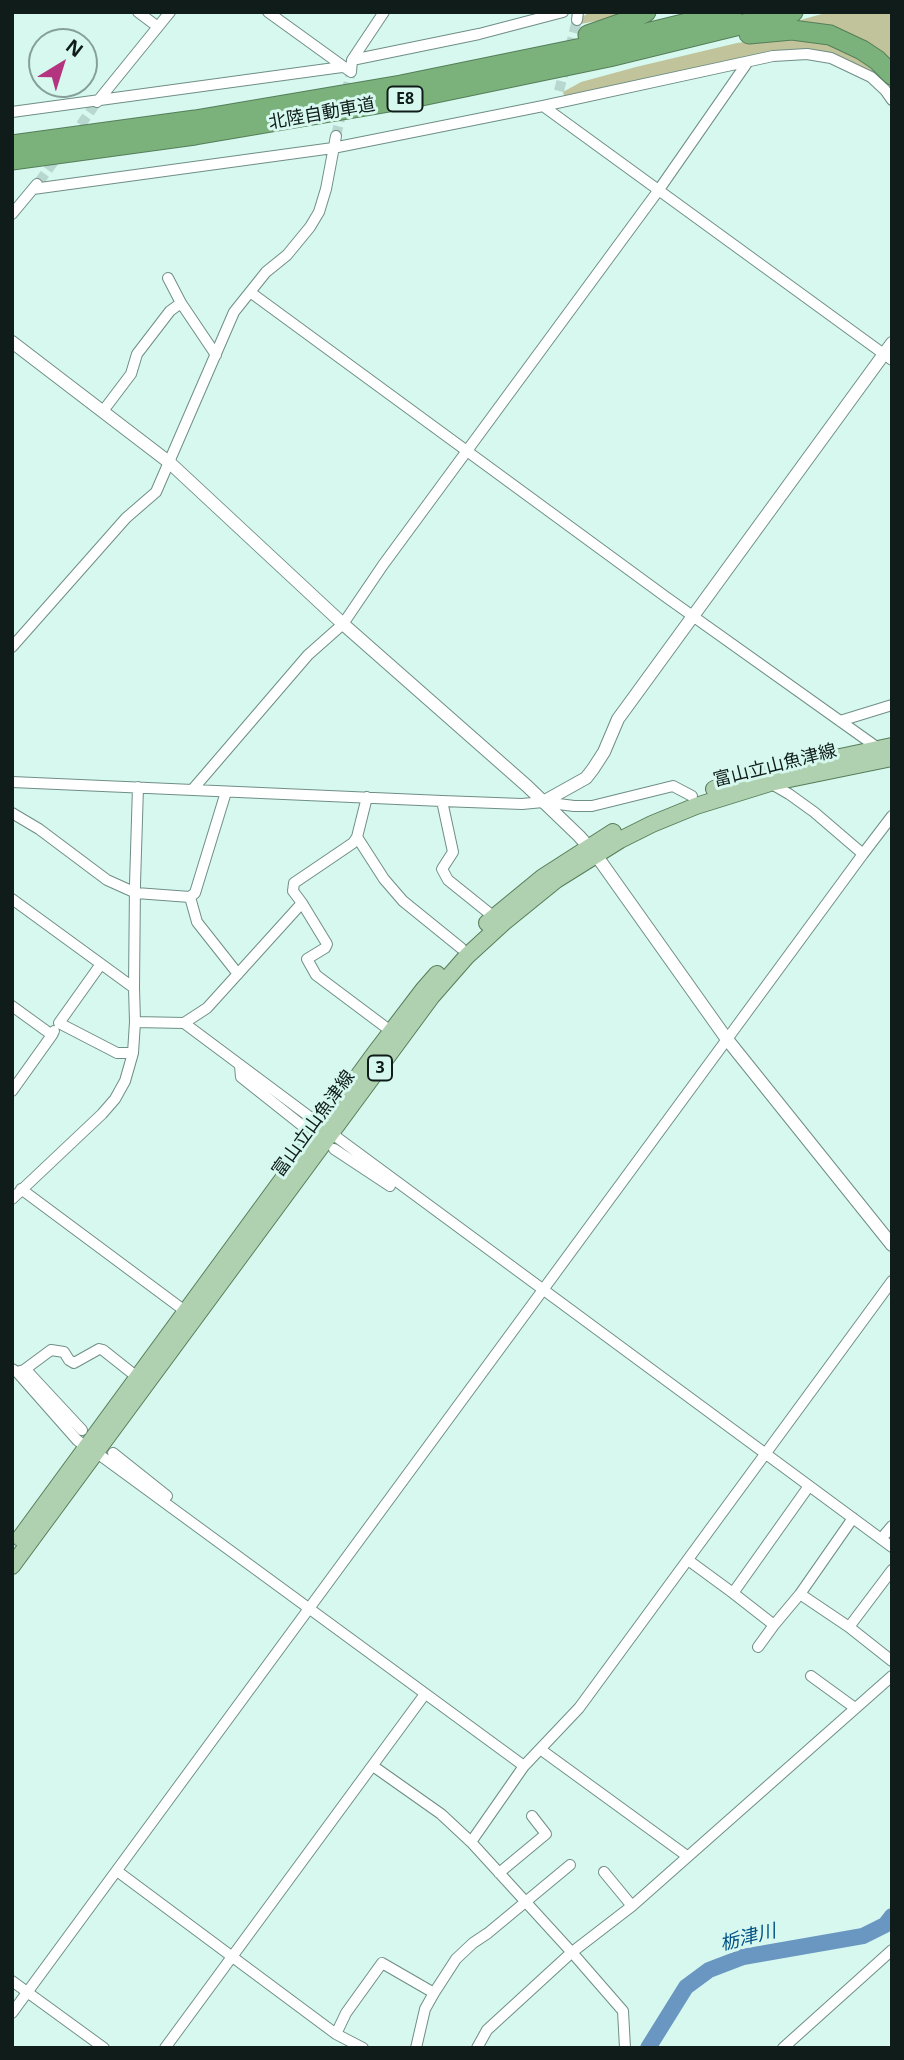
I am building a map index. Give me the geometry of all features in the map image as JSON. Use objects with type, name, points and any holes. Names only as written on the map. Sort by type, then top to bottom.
[{"type":"highway","points":[[401,85],[580,38],[646,12]]},
{"type":"highway","name":"北陸自動車道","points":[[12,145],[195,120],[401,85],[528,60],[732,12]]},
{"type":"highway","name":"北陸自動車道","points":[[12,160],[195,135],[407,99],[701,36],[793,12]]},
{"type":"highway","points":[[521,76],[552,73],[726,38],[792,30],[846,41],[877,60],[892,75]]},
{"type":"main road","name":"富山立山魚津線","points":[[396,1035],[467,956],[503,923],[592,851],[645,816],[692,796],[887,751]]},
{"type":"main road","name":"富山立山魚津線","points":[[12,1566],[329,1136],[423,990],[461,948],[543,877],[652,824],[765,779]]},
{"type":"main road","name":"富山立山魚津線","points":[[12,1549],[98,1451],[137,1377],[185,1311],[329,1136]]},
{"type":"street","points":[[138,12],[158,27]]},
{"type":"street","points":[[97,102],[170,12]]},
{"type":"street","points":[[268,12],[351,72],[352,60],[384,12]]},
{"type":"street","points":[[352,60],[479,34],[563,12]]},
{"type":"street","points":[[12,214],[36,186],[334,142],[543,106],[773,56],[807,54],[831,58],[871,77],[892,100]]},
{"type":"street","points":[[193,789],[308,655],[343,624],[383,565],[658,191],[747,62]]},
{"type":"street","points":[[12,112],[342,67]]},
{"type":"street","points":[[557,103],[559,91]]},
{"type":"street","points":[[543,106],[888,357]]},
{"type":"street","points":[[12,647],[126,518],[156,492],[234,312],[266,272],[287,255],[319,212],[334,142]]},
{"type":"street","points":[[168,278],[181,303],[216,355]]},
{"type":"street","points":[[250,292],[693,616],[840,721],[887,751]]},
{"type":"street","points":[[103,411],[131,374],[136,354],[170,311],[181,303]]},
{"type":"street","points":[[12,342],[170,463],[343,624],[543,802],[592,851],[726,1038],[892,1245]]},
{"type":"street","points":[[543,802],[586,778],[593,769],[604,752],[618,719],[888,357],[892,343]]},
{"type":"street","points":[[840,721],[892,705]]},
{"type":"street","points":[[765,779],[814,813],[863,854]]},
{"type":"street","points":[[12,782],[442,801],[522,804],[543,802],[574,806],[592,806],[673,786],[692,796]]},
{"type":"street","points":[[12,1199],[102,1114],[125,1081],[133,1053],[135,1022],[138,787]]},
{"type":"street","points":[[12,813],[39,829],[107,880],[136,893],[190,897],[195,893],[226,792]]},
{"type":"street","points":[[367,797],[353,843],[294,883],[293,891],[327,944],[326,948],[306,959],[316,975],[396,1035]]},
{"type":"street","points":[[442,801],[453,852],[442,869],[448,880],[494,917]]},
{"type":"street","points":[[12,2013],[726,1038],[892,816]]},
{"type":"street","points":[[357,837],[402,901],[461,948]]},
{"type":"street","points":[[190,897],[197,922],[238,974]]},
{"type":"street","points":[[12,900],[134,988]]},
{"type":"street","points":[[135,1022],[184,1023],[207,1008],[302,904]]},
{"type":"street","points":[[12,1091],[101,964]]},
{"type":"street","points":[[12,1006],[51,1035]]},
{"type":"street","points":[[184,1023],[401,1193],[412,1194]]},
{"type":"street","points":[[59,1024],[117,1054],[133,1053]]},
{"type":"street","points":[[240,1066],[242,1077],[304,1128]]},
{"type":"street","points":[[329,1136],[544,1289],[892,1547]]},
{"type":"street","points":[[21,1189],[185,1311]]},
{"type":"street","points":[[471,1842],[524,1766],[579,1708],[892,1281]]},
{"type":"street","points":[[18,1370],[51,1350],[64,1352],[74,1363],[99,1349],[137,1377]]},
{"type":"street","points":[[18,1370],[98,1451],[308,1609],[524,1766]]},
{"type":"street","points":[[18,1370],[29,1373],[82,1430]]},
{"type":"street","points":[[733,1593],[809,1486]]},
{"type":"street","points":[[758,1647],[800,1594],[853,1518]]},
{"type":"street","points":[[881,1539],[892,1525]]},
{"type":"street","points":[[688,1560],[775,1625]]},
{"type":"street","points":[[849,1627],[892,1570]]},
{"type":"street","points":[[800,1594],[849,1627],[892,1661]]},
{"type":"street","points":[[811,1675],[855,1708]]},
{"type":"street","points":[[477,2048],[487,2031],[571,1953],[632,1906],[892,1676]]},
{"type":"street","points":[[165,2048],[425,1695]]},
{"type":"street","points":[[540,1748],[687,1856]]},
{"type":"street","points":[[373,1766],[441,1814],[471,1842],[624,2011],[625,2048]]},
{"type":"street","points":[[499,1873],[546,1834],[532,1816]]},
{"type":"street","points":[[416,2048],[425,2009],[456,1959],[570,1866]]},
{"type":"street","points":[[117,1871],[336,2034],[363,2048]]},
{"type":"street","points":[[604,1872],[632,1906]]},
{"type":"street","points":[[783,2048],[892,1950]]},
{"type":"street","points":[[336,2034],[346,2013],[382,1963],[434,1993]]},
{"type":"street","points":[[12,1981],[104,2048]]},
{"type":"green space","points":[[590,12],[628,12],[619,17],[580,24],[582,17]]},
{"type":"green space","points":[[829,12],[892,12],[892,68],[786,24]]},
{"type":"green space","points":[[781,37],[830,43],[872,65],[892,86],[892,100],[880,87],[825,52],[796,49],[771,52],[565,99],[563,92],[581,82],[636,67],[737,43]]},
{"type":"waterway","name":"栃津川","points":[[648,2048],[686,1987],[709,1970],[743,1957],[863,1936],[885,1925],[892,1916]]},
{"type":"tunnel","points":[[559,91],[577,20]]},
{"type":"tunnel","points":[[336,136],[351,72]]},
{"type":"tunnel","points":[[72,137],[97,102]]},
{"type":"tunnel","points":[[39,182],[60,153]]}]
